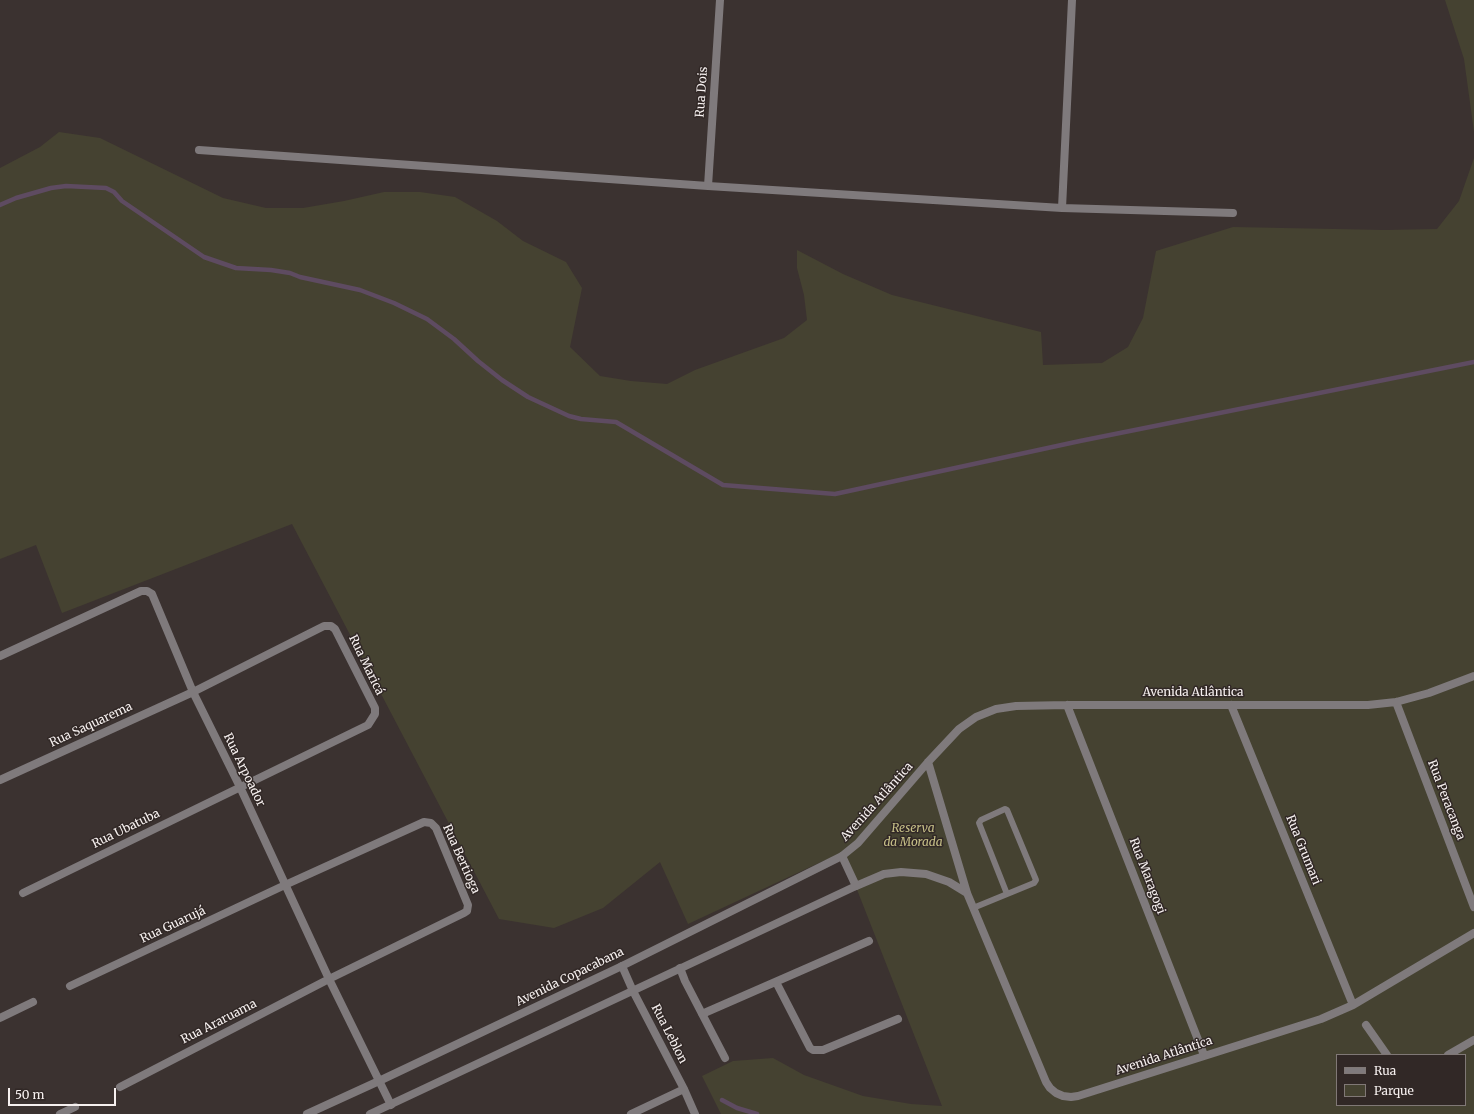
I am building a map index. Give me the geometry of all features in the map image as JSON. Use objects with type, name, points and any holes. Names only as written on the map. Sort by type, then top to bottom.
[{"type":"street","name":"Rua Dois","points":[[708,186],[720,0]]},
{"type":"street","points":[[1062,208],[1072,0]]},
{"type":"street","points":[[200,150],[708,186],[1062,208],[1233,213]]},
{"type":"street","name":"Rua Arpoador","points":[[0,656],[141,591],[152,594],[193,692],[240,787],[329,979],[391,1105]]},
{"type":"street","name":"Rua Maricá","points":[[193,692],[324,626],[330,626],[336,629],[375,708],[375,714],[368,724],[240,787]]},
{"type":"street","name":"Avenida Atlântica","points":[[842,856],[858,844],[928,762],[959,729],[976,717],[996,709],[1016,706],[1067,705],[1368,705],[1396,702],[1429,693],[1474,676]]},
{"type":"street","name":"Rua Saquarema","points":[[0,780],[193,692]]},
{"type":"street","name":"Rua Peracanga","points":[[1396,702],[1474,907]]},
{"type":"street","name":"Rua Maragogi","points":[[1067,705],[1204,1055]]},
{"type":"street","name":"Rua Grumari","points":[[1231,705],[1353,1005]]},
{"type":"street","name":"Avenida Atlântica","points":[[928,762],[966,893],[1046,1082],[1056,1093],[1063,1096],[1078,1096],[1321,1019],[1353,1005],[1474,933]]},
{"type":"street","name":"Rua Ubatuba","points":[[23,893],[240,787]]},
{"type":"street","name":"Rua Bertioga","points":[[285,885],[424,822],[431,823],[436,828],[468,905],[467,911],[329,979]]},
{"type":"street","points":[[842,856],[856,886]]},
{"type":"street","name":"Avenida Copacabana","points":[[307,1114],[622,966],[842,856]]},
{"type":"street","points":[[370,1114],[884,874],[901,872],[926,874],[949,882],[966,893]]},
{"type":"street","name":"Rua Guarujá","points":[[70,986],[285,885]]},
{"type":"street","points":[[702,1014],[869,941]]},
{"type":"street","name":"Rua Leblon","points":[[622,966],[695,1114]]},
{"type":"street","points":[[680,968],[725,1058]]},
{"type":"street","name":"Rua Araruama","points":[[120,1087],[329,979]]},
{"type":"street","points":[[776,982],[810,1048],[813,1050],[823,1050],[898,1019]]},
{"type":"street","points":[[0,1018],[33,1002]]},
{"type":"street","points":[[1366,1025],[1386,1054]]},
{"type":"street","points":[[1450,1054],[1474,1040]]},
{"type":"street","points":[[631,1114],[684,1089]]},
{"type":"street","points":[[60,1114],[75,1107]]},
{"type":"lane","points":[[973,908],[1034,883],[1036,880],[1007,810],[1005,809],[981,820],[979,823],[1007,894]]},
{"type":"green space","points":[[1445,0],[1474,0],[1474,132],[1464,59]]},
{"type":"green space","name":"Reserva da Morada","points":[[59,132],[100,138],[223,198],[266,208],[303,208],[384,192],[420,192],[455,197],[497,221],[523,241],[566,262],[582,288],[570,347],[600,376],[631,381],[667,384],[695,370],[784,338],[807,320],[804,295],[797,268],[797,250],[843,274],[892,295],[1041,332],[1043,365],[1102,363],[1128,347],[1143,318],[1156,251],[1233,227],[1385,230],[1437,229],[1459,201],[1474,158],[1474,1114],[721,1114],[702,1076],[733,1061],[773,1058],[804,1075],[863,1096],[911,1104],[942,1106],[843,854],[823,861],[688,924],[660,862],[603,908],[554,928],[499,919],[292,524],[62,613],[36,545],[0,559],[0,168],[40,147]]},
{"type":"waterway","points":[[0,205],[16,198],[51,188],[66,186],[106,188],[114,192],[122,201],[204,257],[236,268],[271,270],[290,273],[300,277],[360,290],[394,303],[427,319],[454,339],[502,380],[528,397],[569,416],[581,419],[616,422],[723,485],[835,494],[1080,441],[1474,362]]},
{"type":"waterway","points":[[722,1100],[737,1108],[757,1114]]}]
